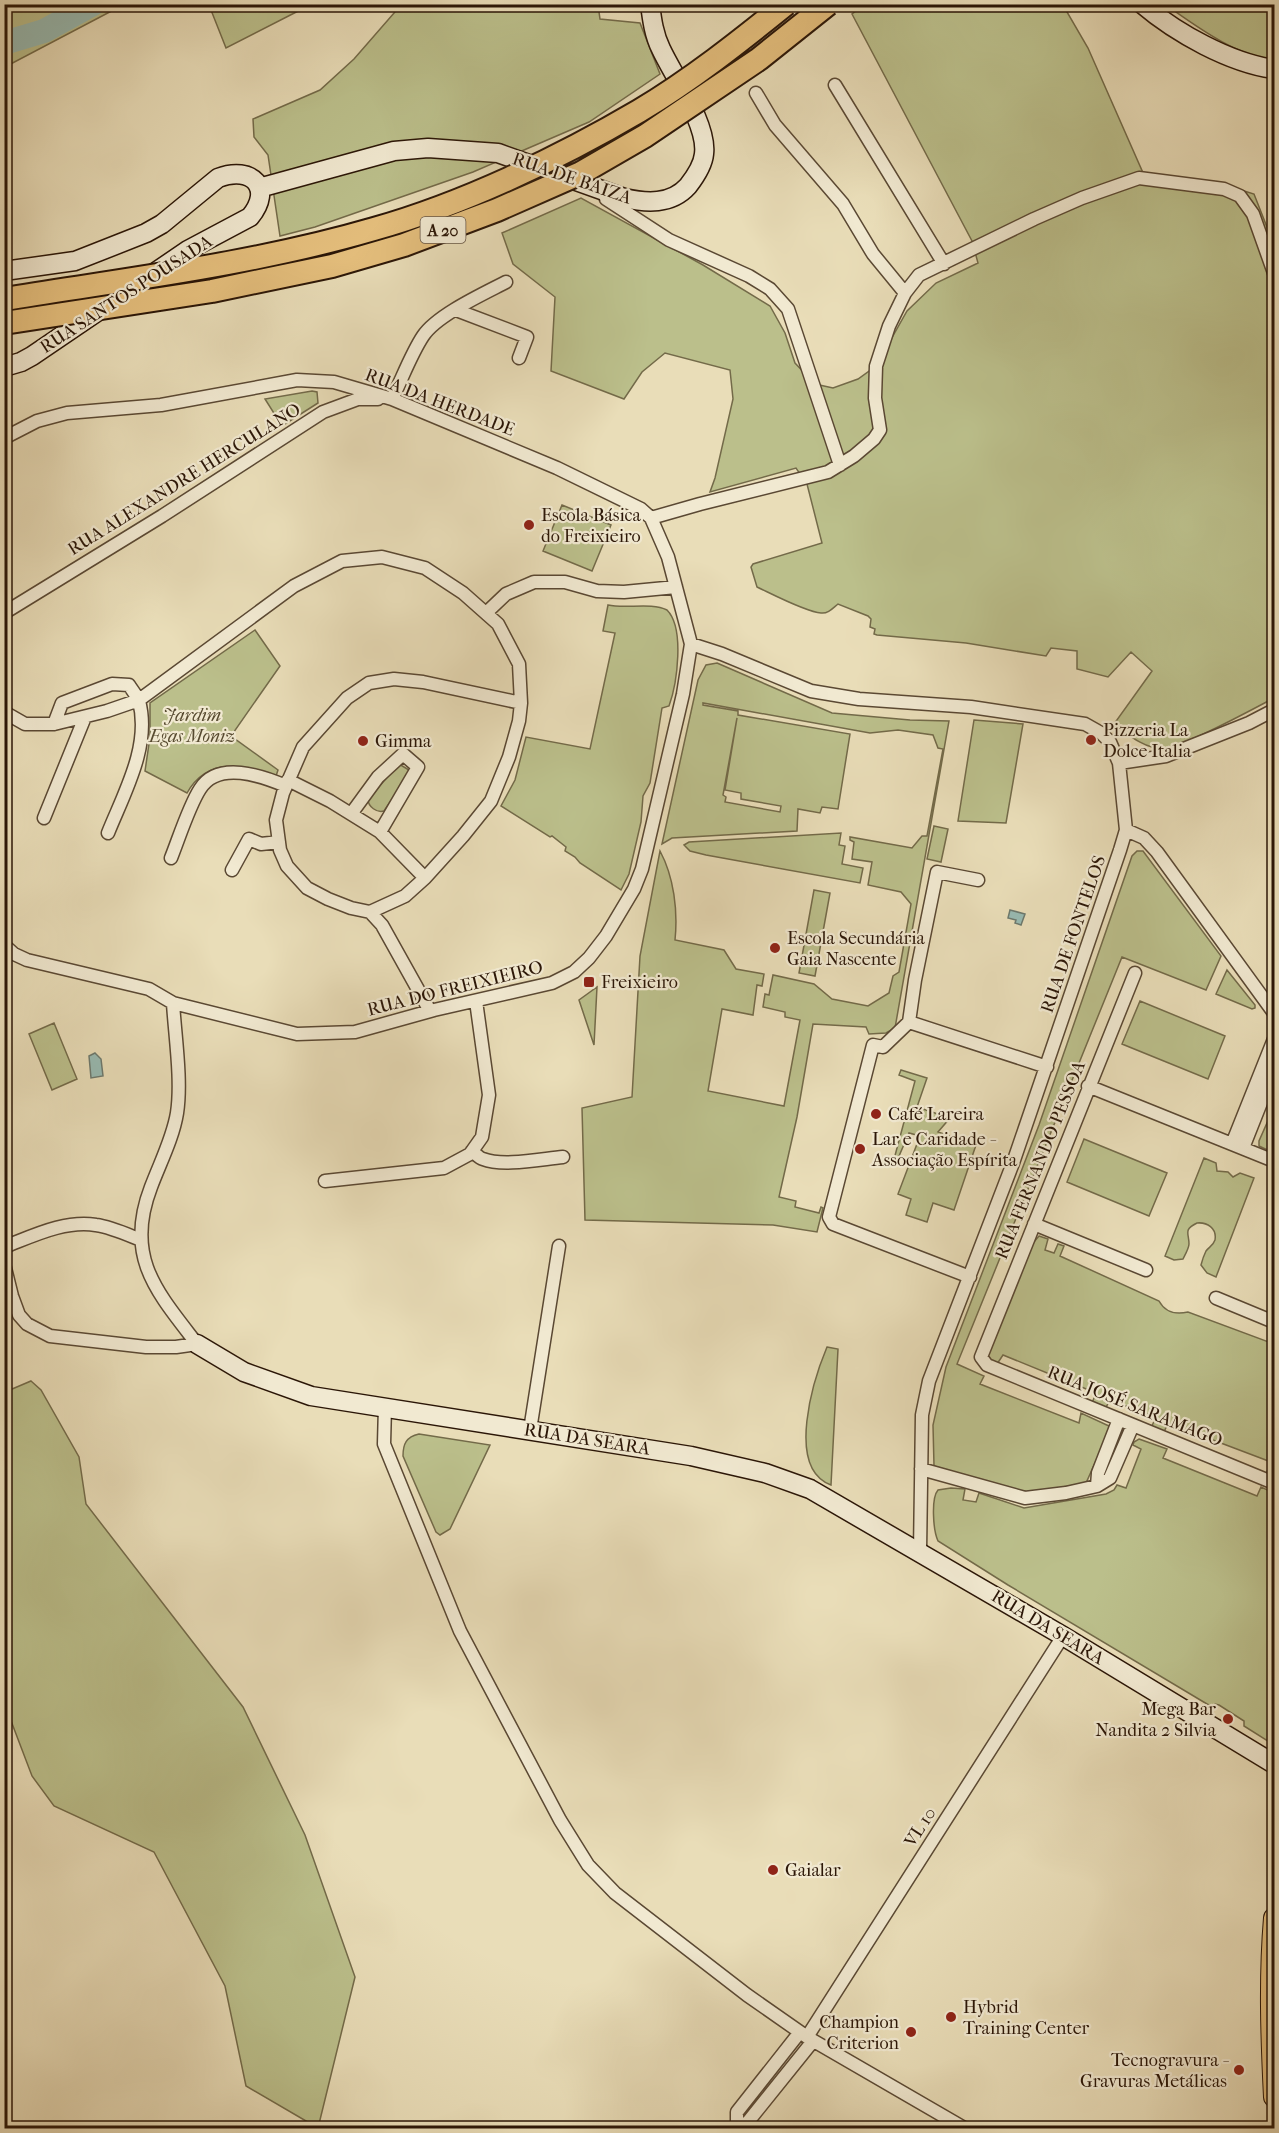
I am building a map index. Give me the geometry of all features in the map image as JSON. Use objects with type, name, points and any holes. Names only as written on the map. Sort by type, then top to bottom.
[{"type":"highway","name":"A 20","points":[[4,299],[297,250],[375,229],[480,191],[558,154],[639,111],[701,69],[786,4]]},
{"type":"highway","name":"A 20","points":[[4,323],[212,291],[332,266],[404,245],[487,214],[580,173],[645,136],[759,59],[828,4]]},
{"type":"main road","points":[[1275,1918],[1270,1969],[1270,2031],[1275,2097]]},
{"type":"street","name":"RUA DE BAIZA","points":[[259,188],[394,151],[428,148],[498,153],[606,191],[644,202],[663,201],[685,189],[695,176],[705,153],[700,125],[655,33],[650,4]]},
{"type":"street","points":[[1142,4],[1191,38],[1228,57],[1275,69]]},
{"type":"street","points":[[835,85],[944,264]]},
{"type":"street","points":[[756,93],[775,124],[843,204],[873,255],[905,293]]},
{"type":"street","points":[[4,271],[75,261],[146,233],[162,224],[218,178],[229,174],[239,172],[249,175],[259,188]]},
{"type":"street","points":[[691,644],[668,557],[651,518],[820,474],[840,465],[874,439],[880,430],[874,398],[876,366],[889,326],[905,293],[919,275],[1034,219],[1082,198],[1139,178],[1224,189],[1240,196],[1252,214],[1275,273]]},
{"type":"street","name":"RUA SANTOS POUSADA","points":[[4,366],[21,362],[32,356],[188,250],[250,217],[257,209],[260,199],[259,188]]},
{"type":"street","points":[[606,191],[606,199],[669,240],[749,276],[770,289],[788,309],[840,465]]},
{"type":"street","points":[[392,399],[424,335],[437,322],[506,282]]},
{"type":"street","points":[[456,310],[527,337],[519,358]]},
{"type":"street","name":"RUA DA HERDADE","points":[[4,438],[37,421],[68,413],[161,405],[297,380],[334,382],[392,399],[557,468],[627,501],[651,518]]},
{"type":"street","name":"RUA ALEXANDRE HERCULANO","points":[[4,613],[162,516],[323,412],[358,399],[392,399]]},
{"type":"street","points":[[4,712],[25,724],[54,724],[139,700],[294,586],[342,561],[382,557],[425,568],[463,593],[498,624],[519,664],[521,703],[519,721],[509,757],[490,801],[464,836],[405,896],[370,912]]},
{"type":"street","points":[[486,613],[506,594],[534,582],[565,582],[597,591],[624,592],[676,587]]},
{"type":"street","name":"RUA DE FONTELOS","points":[[691,644],[722,654],[811,691],[859,699],[971,707],[1085,724],[1101,733],[1110,742],[1119,762],[1126,830],[996,1211],[929,1381],[922,1415],[920,1552]]},
{"type":"street","name":"RUA DO FREIXIEIRO","points":[[4,945],[14,954],[27,960],[149,989],[173,1003],[297,1034],[355,1032],[430,1011],[552,983],[574,972],[589,958],[614,924],[634,889],[642,869],[683,694],[691,644]]},
{"type":"street","points":[[430,1011],[382,925],[370,912],[351,908],[307,888],[287,866],[280,850],[276,820],[287,783],[303,747],[346,698],[369,683],[394,679],[423,682],[521,703]]},
{"type":"street","points":[[54,724],[62,703],[112,684],[129,685],[139,700],[141,728],[137,760],[108,833]]},
{"type":"street","points":[[1119,762],[1166,756],[1249,723],[1275,710]]},
{"type":"street","points":[[44,818],[85,717]]},
{"type":"street","points":[[351,814],[378,777],[403,754],[418,767],[380,832]]},
{"type":"street","points":[[171,858],[200,788],[210,778],[237,771],[287,783],[351,814],[380,832],[425,878]]},
{"type":"street","points":[[1126,830],[1144,838],[1157,852],[1275,1013]]},
{"type":"street","points":[[232,870],[249,839],[261,844],[279,842]]},
{"type":"street","points":[[970,1277],[833,1224],[829,1217],[873,1045],[883,1047],[909,1022],[915,980],[937,872],[978,880]]},
{"type":"street","name":"RUA FERNANDO PESSOA","points":[[983,1361],[981,1354],[1135,973]]},
{"type":"street","points":[[325,1181],[444,1168],[472,1150],[482,1137],[489,1095],[476,1001]]},
{"type":"street","name":"RUA DA SEARA","points":[[173,1003],[178,1111],[175,1125],[147,1198],[141,1240],[147,1268],[158,1293],[197,1344],[244,1372],[311,1396],[691,1456],[765,1473],[810,1489],[1063,1636],[1275,1764]]},
{"type":"street","points":[[909,1022],[1047,1066]]},
{"type":"street","points":[[1238,1146],[1275,1039]]},
{"type":"street","points":[[1238,1146],[1275,1070]]},
{"type":"street","points":[[1088,1086],[1275,1161]]},
{"type":"street","points":[[472,1150],[482,1159],[496,1161],[563,1157]]},
{"type":"street","points":[[4,1247],[36,1234],[75,1224],[112,1229],[141,1240]]},
{"type":"street","points":[[1034,1224],[1146,1269]]},
{"type":"street","points":[[530,1430],[559,1246]]},
{"type":"street","points":[[4,1264],[19,1315],[27,1324],[50,1336],[146,1347],[197,1344]]},
{"type":"street","points":[[1216,1298],[1275,1322]]},
{"type":"street","name":"RUA JOSÉ SARAMAGO","points":[[983,1361],[987,1365],[1275,1483]]},
{"type":"street","points":[[385,1406],[384,1444],[460,1630],[560,1820],[588,1865],[615,1893],[747,1995],[807,2037],[964,2128]]},
{"type":"street","points":[[1097,1486],[1098,1473],[1119,1419]]},
{"type":"street","points":[[921,1469],[1025,1498],[1097,1486],[1110,1478],[1133,1425]]},
{"type":"street","name":"VL 10","points":[[807,2037],[1063,1636]]},
{"type":"street","points":[[807,2037],[747,2123],[737,2123],[737,2112],[807,2037]]},
{"type":"green space","points":[[5,4],[123,4],[123,5],[5,67]]},
{"type":"green space","points":[[865,4],[1063,5],[1088,48],[1144,175],[1254,194],[1274,245],[1274,698],[1185,742],[1163,749],[1156,748],[1137,740],[1114,724],[1152,671],[1131,652],[1108,677],[1077,669],[1077,651],[1051,648],[1046,656],[966,643],[877,635],[874,634],[875,629],[870,627],[871,619],[868,616],[838,604],[828,612],[821,613],[789,602],[757,587],[751,567],[753,564],[822,543],[807,484],[796,468],[710,492],[733,399],[730,370],[665,353],[642,372],[624,399],[551,371],[555,297],[513,264],[502,233],[581,198],[703,265],[770,306],[785,333],[795,363],[815,384],[833,388],[858,379],[876,366],[907,311],[936,283],[978,263],[972,241],[852,14]]},
{"type":"green space","points":[[209,5],[310,5],[226,48]]},
{"type":"green space","points":[[401,5],[598,5],[600,19],[640,23],[660,74],[589,122],[473,172],[315,227],[280,236],[268,155],[254,137],[253,119],[320,90],[354,59]]},
{"type":"green space","points":[[1166,5],[1274,5],[1274,59],[1260,57],[1231,47]]},
{"type":"green space","points":[[317,392],[318,403],[282,426],[265,399]]},
{"type":"green space","points":[[562,505],[611,525],[592,571],[543,551]]},
{"type":"green space","points":[[608,605],[654,606],[667,610],[673,618],[678,642],[677,671],[672,696],[669,706],[662,708],[650,783],[643,796],[641,822],[629,874],[621,890],[580,863],[552,836],[550,837],[501,806],[515,780],[526,737],[590,749],[615,633],[603,631]]},
{"type":"green space","name":"Jardim Egas Moniz","points":[[255,630],[280,666],[231,736],[278,770],[276,776],[239,767],[216,768],[205,773],[187,793],[145,771],[150,737],[150,703]]},
{"type":"green space","points":[[717,663],[832,713],[949,721],[895,1028],[886,1033],[869,1034],[866,1027],[813,1024],[797,1117],[779,1197],[796,1201],[795,1207],[819,1213],[821,1207],[823,1208],[817,1232],[773,1225],[585,1220],[582,1108],[632,1097],[640,956],[660,851],[669,872],[674,894],[675,940],[724,950],[736,969],[764,974],[762,986],[757,985],[753,1015],[722,1009],[708,1091],[784,1106],[800,1020],[785,1017],[785,1012],[763,1007],[765,994],[769,995],[773,975],[814,984],[832,999],[868,1006],[889,993],[893,976],[899,972],[911,904],[901,892],[868,885],[872,862],[852,859],[854,842],[850,840],[850,837],[912,848],[922,836],[927,836],[943,749],[938,748],[933,735],[898,730],[870,733],[703,703],[703,705],[738,711],[738,715],[850,734],[838,809],[822,807],[820,813],[798,809],[797,831],[672,838],[662,844],[698,680],[706,665]],"holes":[[[737,718],[725,790],[741,793],[741,799],[781,806],[780,812],[725,802],[726,797],[723,795]]]},
{"type":"green space","points":[[974,720],[1023,724],[1006,823],[958,821]]},
{"type":"green space","points":[[399,764],[409,770],[409,774],[384,811],[376,810],[371,807],[368,799]]},
{"type":"green space","points":[[934,826],[948,829],[941,862],[927,859]]},
{"type":"green space","points":[[841,833],[839,845],[845,846],[842,864],[863,868],[860,883],[706,855],[690,851],[684,845],[689,842]]},
{"type":"green space","points":[[1137,851],[1143,851],[1221,956],[1206,990],[1122,957],[957,1364],[984,1376],[980,1384],[1079,1423],[1081,1413],[1109,1426],[1108,1434],[1086,1483],[1024,1494],[934,1466],[933,1425],[946,1367],[1039,1125],[1132,856]]},
{"type":"green space","points":[[814,890],[830,893],[815,976],[799,973]]},
{"type":"green space","points":[[1227,970],[1255,1008],[1252,1009],[1216,994]]},
{"type":"green space","points":[[597,987],[594,1045],[579,1000]]},
{"type":"green space","points":[[1140,1001],[1225,1036],[1208,1079],[1122,1044]]},
{"type":"green space","points":[[54,1023],[77,1079],[52,1090],[29,1034]]},
{"type":"green space","points":[[901,1070],[927,1078],[917,1107],[950,1118],[938,1132],[976,1145],[954,1210],[933,1203],[927,1222],[906,1215],[911,1199],[898,1194],[920,1136],[909,1133],[896,1163],[893,1163],[915,1081],[899,1075]]},
{"type":"green space","points":[[1274,1107],[1274,1153],[1259,1146],[1259,1141]]},
{"type":"green space","points":[[1084,1139],[1167,1173],[1149,1216],[1067,1182]]},
{"type":"green space","points":[[1204,1158],[1216,1163],[1217,1171],[1228,1172],[1233,1177],[1240,1173],[1254,1178],[1216,1277],[1207,1273],[1201,1265],[1206,1251],[1215,1240],[1213,1229],[1208,1225],[1197,1223],[1190,1228],[1189,1246],[1183,1259],[1174,1260],[1165,1256]]},
{"type":"green space","points":[[1039,1236],[1048,1239],[1045,1250],[1054,1253],[1058,1244],[1064,1246],[1060,1256],[1159,1301],[1171,1312],[1188,1312],[1274,1344],[1274,1477],[1266,1474],[1271,1462],[1168,1423],[1164,1432],[1151,1428],[1156,1417],[1110,1400],[1105,1409],[1092,1403],[1096,1393],[1003,1355],[997,1364],[984,1360],[1033,1243]]},
{"type":"green space","points":[[827,1347],[838,1349],[831,1485],[817,1475],[809,1461],[806,1442],[810,1400]]},
{"type":"green space","points":[[31,1381],[41,1390],[79,1457],[86,1504],[243,1707],[305,1835],[355,1977],[318,2128],[246,2086],[225,1986],[154,1852],[54,1806],[32,1776],[5,1705],[5,1392]]},
{"type":"green space","points":[[419,1434],[490,1445],[450,1529],[440,1535],[436,1532],[403,1456],[406,1442]]},
{"type":"green space","points":[[1139,1439],[1167,1449],[1163,1458],[1257,1496],[1261,1487],[1272,1492],[1268,1501],[1274,1504],[1274,1745],[1244,1726],[1244,1721],[1219,1705],[1215,1704],[1213,1707],[1207,1704],[938,1541],[935,1530],[934,1500],[938,1490],[965,1489],[963,1500],[976,1502],[979,1493],[1024,1508],[1106,1494],[1114,1490],[1117,1485],[1126,1488],[1141,1449],[1133,1445]]},
{"type":"water","points":[[1010,910],[1025,914],[1021,925],[1015,923],[1016,920],[1008,918]]},
{"type":"water","points":[[95,1053],[101,1059],[103,1076],[91,1078],[89,1056]]},
{"type":"waterway","points":[[4,43],[44,31],[93,4]]},
{"type":"place","name":"Escola Básica do Freixieiro","points":[[529,525]]},
{"type":"place","name":"Pizzeria La Dolce Italia","points":[[1091,740]]},
{"type":"place","name":"Gimma","points":[[363,741]]},
{"type":"place","name":"Escola Secundária Gaia Nascente","points":[[775,948]]},
{"type":"place","name":"Freixieiro","points":[[589,982]]},
{"type":"place","name":"Café Lareira","points":[[876,1114]]},
{"type":"place","name":"Lar e Caridade - Associação Espírita","points":[[860,1149]]},
{"type":"place","name":"Mega Bar Nandita 2 Silvia","points":[[1228,1719]]},
{"type":"place","name":"Gaialar","points":[[773,1870]]},
{"type":"place","name":"Hybrid Training Center","points":[[951,2017]]},
{"type":"place","name":"Champion Criterion","points":[[911,2032]]},
{"type":"place","name":"Tecnogravura - Gravuras Metálicas","points":[[1239,2070]]}]
